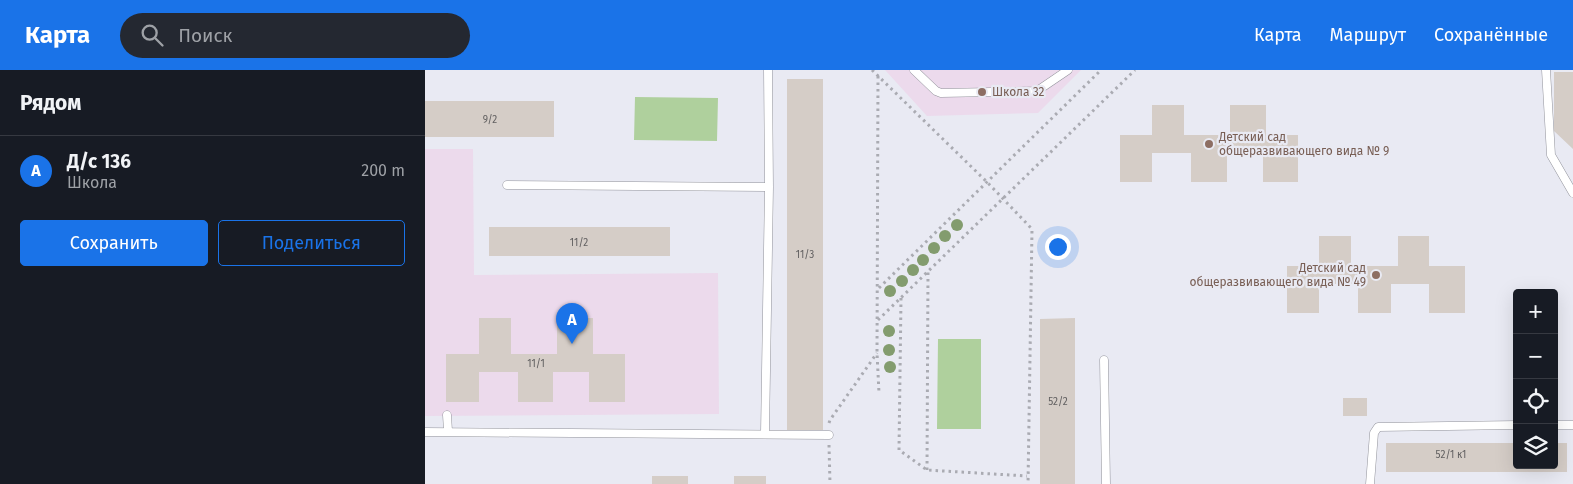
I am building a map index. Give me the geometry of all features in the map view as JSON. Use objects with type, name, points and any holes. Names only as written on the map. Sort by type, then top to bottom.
[{"type":"lane","points":[[765,433],[769,186],[767,70]]},
{"type":"lane","points":[[914,70],[936,91],[941,93],[1037,92],[1068,70]]},
{"type":"lane","points":[[1546,70],[1551,155],[1573,193]]},
{"type":"lane","points":[[507,185],[769,186]]},
{"type":"lane","points":[[1104,360],[1106,484]]},
{"type":"lane","points":[[447,416],[448,431]]},
{"type":"lane","points":[[1370,484],[1374,433],[1379,426],[1513,425]]},
{"type":"lane","points":[[1558,425],[1573,425]]},
{"type":"lane","points":[[425,432],[765,433],[829,435]]},
{"type":"path","points":[[872,70],[987,182],[1032,230],[1028,484]]},
{"type":"path","points":[[879,288],[1101,70]]},
{"type":"path","points":[[878,320],[1135,70]]},
{"type":"path","points":[[878,76],[879,288],[877,353],[879,393]]},
{"type":"path","points":[[927,470],[928,271]]},
{"type":"path","points":[[901,297],[899,450],[927,470],[1027,476]]},
{"type":"path","points":[[830,484],[830,420],[877,353]]},
{"type":"shaded area","name":"Школа 32","points":[[885,70],[1081,70],[1038,113],[927,116]]},
{"type":"shaded area","points":[[425,149],[473,149],[474,275],[718,273],[719,414],[425,416]]},
{"type":"green space","points":[[635,97],[718,98],[717,141],[634,140]]},
{"type":"green space","points":[[938,339],[981,339],[981,429],[937,429]]},
{"type":"building","points":[[1554,72],[1573,72],[1573,149],[1554,131]]},
{"type":"building","points":[[787,79],[823,79],[823,430],[787,430]]},
{"type":"building","points":[[425,101],[554,101],[554,137],[425,137]]},
{"type":"building","name":"Детский сад общеразвивающего вида № 9","points":[[1152,105],[1184,105],[1184,135],[1230,135],[1230,105],[1266,105],[1266,135],[1298,135],[1298,182],[1263,182],[1263,153],[1227,153],[1227,182],[1191,182],[1191,153],[1152,153],[1152,182],[1120,182],[1120,135],[1152,135]]},
{"type":"building","points":[[489,227],[670,227],[670,256],[489,256]]},
{"type":"building","name":"Детский сад общеразвивающего вида № 49","points":[[1319,236],[1351,236],[1351,266],[1398,266],[1398,236],[1429,236],[1429,266],[1465,266],[1465,313],[1429,313],[1429,284],[1391,284],[1391,313],[1358,313],[1358,284],[1319,284],[1319,313],[1287,313],[1287,266],[1319,266]]},
{"type":"building","points":[[479,318],[511,318],[511,354],[557,354],[557,318],[593,318],[593,354],[625,354],[625,402],[589,402],[589,372],[553,372],[553,402],[518,402],[518,372],[479,372],[479,402],[446,402],[446,354],[479,354]]},
{"type":"building","points":[[1075,318],[1075,484],[1040,484],[1040,319]]},
{"type":"building","points":[[1343,398],[1367,398],[1367,416],[1343,416]]},
{"type":"building","points":[[1386,443],[1513,443],[1513,469],[1558,469],[1558,443],[1567,443],[1567,472],[1386,472]]},
{"type":"building","points":[[652,476],[688,476],[688,484],[652,484]]},
{"type":"building","points":[[734,476],[766,476],[766,484],[734,484]]},
{"type":"place","name":"Школа 32","points":[[982,92]]},
{"type":"place","name":"Детский сад общеразвивающего вида № 9","points":[[1209,144]]},
{"type":"place","name":"Детский сад общеразвивающего вида № 49","points":[[1376,275]]},
{"type":"place","name":"Д/с 136","points":[[572,344]]}]
